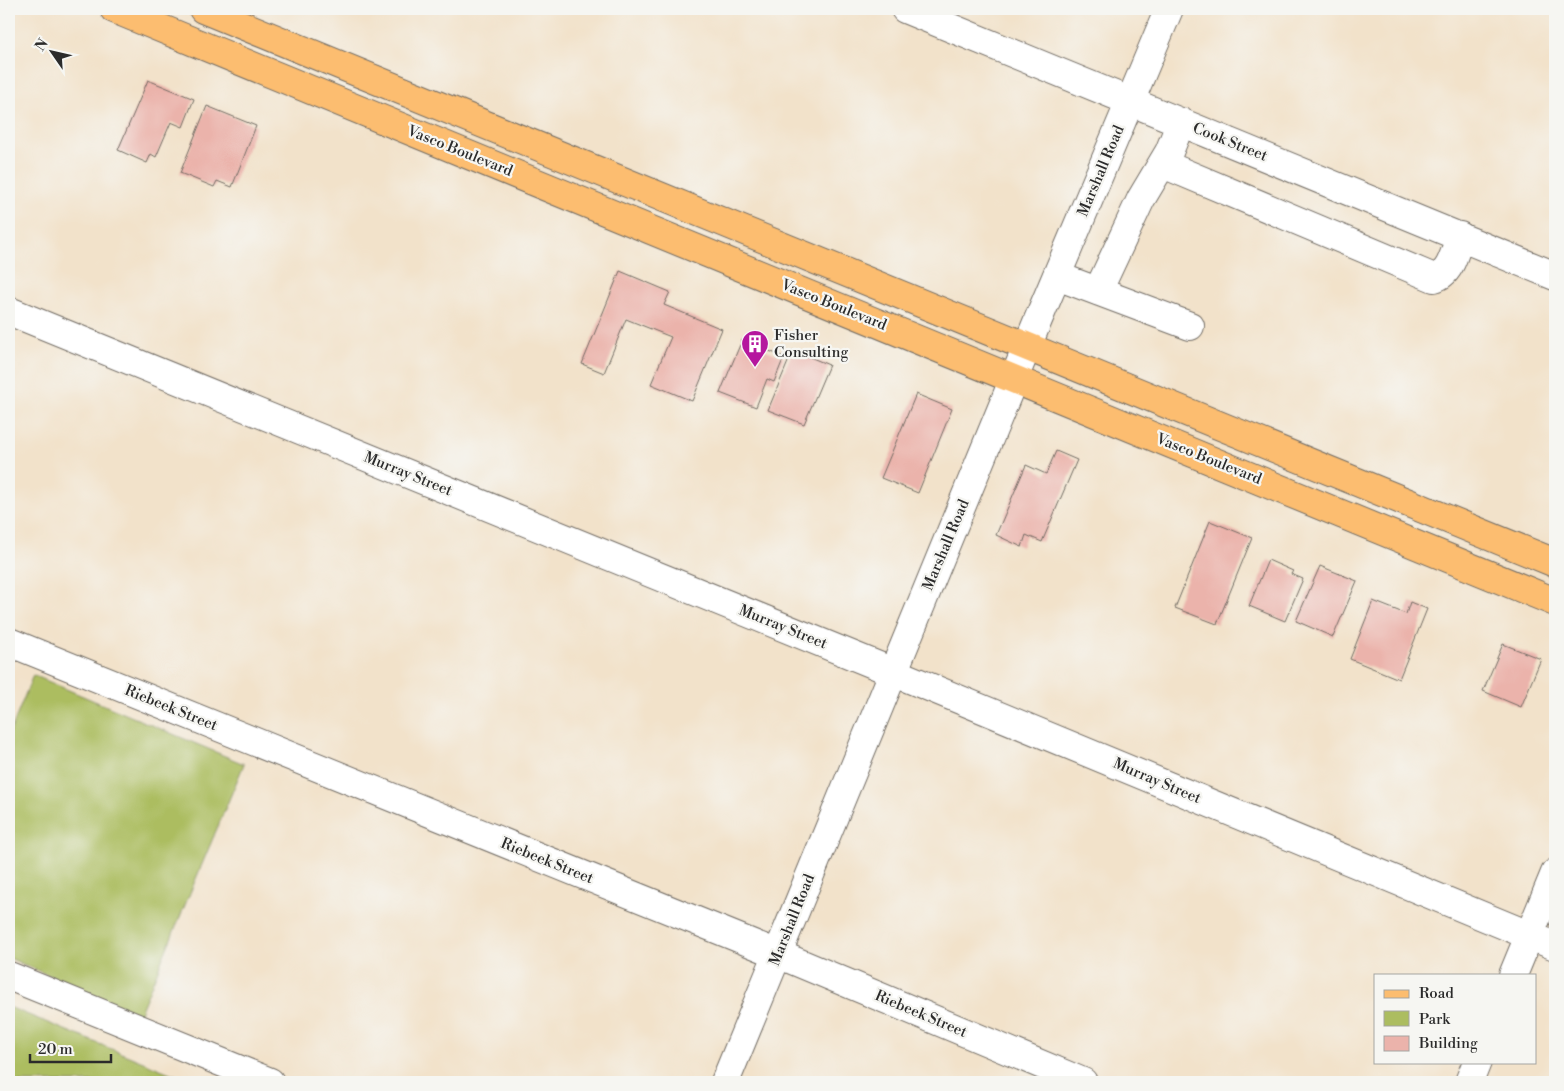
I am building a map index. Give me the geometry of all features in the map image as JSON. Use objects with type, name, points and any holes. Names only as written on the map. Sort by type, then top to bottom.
[{"type":"main road","name":"Vasco Boulevard","points":[[114,9],[1555,602]]},
{"type":"main road","points":[[203,9],[1555,563]]},
{"type":"street","name":"Cook Street","points":[[906,9],[1555,276]]},
{"type":"street","name":"Marshall Road","points":[[725,1082],[1027,347],[1169,9]]},
{"type":"street","points":[[1098,292],[1141,199],[1163,164],[1182,122]]},
{"type":"street","points":[[1163,164],[1434,278],[1439,277],[1449,267],[1460,236]]},
{"type":"street","points":[[1057,276],[1190,326]]},
{"type":"street","name":"Murray Street","points":[[9,311],[893,672],[1555,946]]},
{"type":"street","name":"Riebeek Street","points":[[9,642],[778,954],[1083,1082]]},
{"type":"street","points":[[1513,974],[1555,873]]},
{"type":"street","points":[[9,976],[270,1082]]},
{"type":"street","points":[[1469,1082],[1476,1064]]},
{"type":"green space","points":[[33,675],[244,764],[139,1015],[9,958],[9,735]]},
{"type":"green space","points":[[9,1007],[192,1082],[9,1082]]},
{"type":"building","points":[[148,80],[194,99],[183,127],[171,122],[156,157],[151,154],[147,163],[118,150]]},
{"type":"building","points":[[207,106],[256,126],[232,187],[217,181],[214,187],[180,173]]},
{"type":"building","points":[[620,271],[670,292],[664,305],[722,329],[692,401],[651,384],[671,337],[626,319],[604,373],[582,364]]},
{"type":"building","name":"Fisher Consulting","points":[[742,340],[784,357],[774,382],[767,379],[756,407],[720,393]]},
{"type":"building","points":[[793,350],[829,365],[804,424],[768,410]]},
{"type":"building","points":[[916,394],[952,409],[918,493],[881,478]]},
{"type":"building","points":[[1056,451],[1077,460],[1042,542],[1026,535],[1022,547],[996,535],[1026,465],[1046,474]]},
{"type":"building","points":[[1210,521],[1252,538],[1217,624],[1175,608]]},
{"type":"building","points":[[1268,560],[1293,571],[1291,574],[1303,579],[1285,621],[1249,606]]},
{"type":"building","points":[[1320,566],[1357,581],[1333,637],[1296,621]]},
{"type":"building","points":[[1373,601],[1406,614],[1410,602],[1427,609],[1399,679],[1350,659]]},
{"type":"building","points":[[1503,644],[1541,659],[1521,707],[1483,691]]},
{"type":"place","name":"Fisher Consulting","points":[[755,368]]}]
